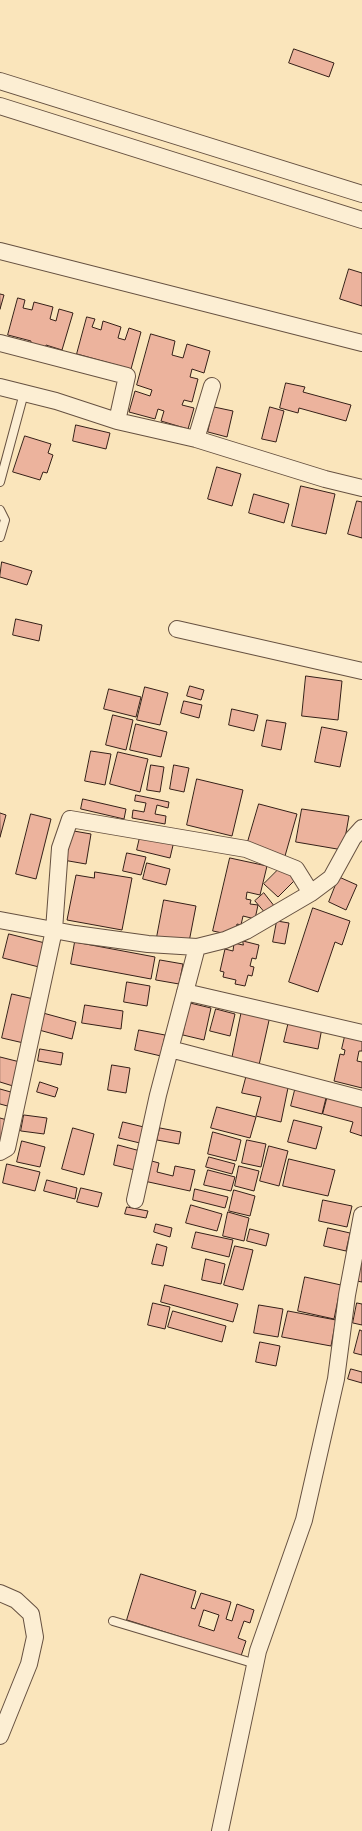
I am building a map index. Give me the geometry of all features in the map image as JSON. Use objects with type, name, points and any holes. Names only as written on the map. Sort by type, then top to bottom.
[{"type":"street","points":[[0,81],[362,194]]},
{"type":"street","points":[[0,106],[362,220]]},
{"type":"street","points":[[0,251],[362,343]]},
{"type":"street","points":[[0,343],[127,376],[117,421]]},
{"type":"street","points":[[196,439],[212,386]]},
{"type":"street","points":[[0,387],[56,401],[117,421],[196,439],[325,479],[362,488]]},
{"type":"street","points":[[177,629],[362,671]]},
{"type":"street","points":[[0,1152],[7,1148],[54,930],[60,848],[70,818],[246,849],[260,853],[296,869],[311,893]]},
{"type":"street","points":[[0,920],[54,930],[136,942],[197,947],[225,940],[246,931],[311,893],[331,878],[353,838],[362,828]]},
{"type":"street","points":[[135,1200],[158,1095],[197,947]]},
{"type":"street","points":[[185,992],[362,1033]]},
{"type":"street","points":[[170,1050],[362,1099]]},
{"type":"street","points":[[220,1831],[258,1652],[304,1520],[336,1379],[347,1296],[362,1215]]},
{"type":"street","points":[[0,1593],[16,1600],[31,1614],[35,1637],[29,1664],[0,1736]]},
{"type":"lane","points":[[0,482],[24,393]]},
{"type":"lane","points":[[0,510],[5,520],[0,537]]},
{"type":"lane","points":[[113,1621],[256,1664]]},
{"type":"building","points":[[294,49],[334,63],[329,77],[289,63]]},
{"type":"building","points":[[349,269],[362,273],[362,306],[340,299]]},
{"type":"building","points":[[0,294],[4,295],[0,309]]},
{"type":"building","points":[[18,298],[25,300],[23,308],[32,310],[34,302],[53,307],[50,319],[56,321],[59,309],[73,313],[62,350],[46,345],[44,351],[30,347],[31,341],[8,335]]},
{"type":"building","points":[[87,317],[95,319],[92,327],[101,330],[103,321],[121,327],[118,338],[125,340],[129,328],[141,332],[131,369],[77,354]]},
{"type":"building","points":[[151,334],[175,341],[172,355],[183,358],[187,344],[210,351],[204,373],[192,369],[190,377],[198,379],[192,402],[184,400],[182,405],[194,408],[188,429],[161,421],[164,411],[158,409],[155,419],[129,412],[135,391],[150,396],[152,390],[137,385]]},
{"type":"building","points":[[286,383],[305,387],[303,392],[351,405],[346,421],[299,408],[298,413],[280,408]]},
{"type":"building","points":[[214,407],[233,411],[227,437],[208,432]]},
{"type":"building","points":[[270,407],[284,411],[276,442],[262,439]]},
{"type":"building","points":[[76,425],[110,433],[106,449],[73,441]]},
{"type":"building","points":[[25,436],[51,444],[48,453],[53,455],[47,473],[43,472],[40,480],[13,472]]},
{"type":"building","points":[[217,467],[241,474],[232,506],[208,499]]},
{"type":"building","points":[[301,486],[335,494],[326,534],[292,526]]},
{"type":"building","points":[[254,494],[289,504],[284,523],[249,513]]},
{"type":"building","points":[[357,501],[362,502],[362,538],[348,534]]},
{"type":"building","points":[[2,562],[32,571],[27,585],[0,577]]},
{"type":"building","points":[[16,619],[42,625],[39,641],[13,635]]},
{"type":"building","points":[[306,676],[342,681],[338,720],[302,716]]},
{"type":"building","points":[[190,686],[204,690],[201,700],[187,696]]},
{"type":"building","points":[[145,687],[168,693],[160,725],[137,720]]},
{"type":"building","points":[[109,689],[141,697],[136,717],[104,709]]},
{"type":"building","points":[[184,701],[202,705],[199,718],[181,713]]},
{"type":"building","points":[[232,709],[258,715],[254,731],[229,725]]},
{"type":"building","points":[[113,715],[133,720],[126,750],[106,745]]},
{"type":"building","points":[[267,720],[286,723],[281,750],[262,746]]},
{"type":"building","points":[[136,724],[167,732],[161,757],[130,750]]},
{"type":"building","points":[[322,727],[347,732],[340,767],[315,762]]},
{"type":"building","points":[[91,751],[111,754],[105,785],[85,781]]},
{"type":"building","points":[[118,752],[148,759],[140,792],[110,784]]},
{"type":"building","points":[[151,765],[164,767],[160,792],[147,790]]},
{"type":"building","points":[[174,765],[189,768],[184,792],[170,789]]},
{"type":"building","points":[[197,779],[243,790],[232,836],[187,825]]},
{"type":"building","points":[[136,795],[169,802],[168,808],[157,805],[155,814],[166,816],[165,824],[132,818],[133,810],[144,812],[146,803],[135,801]]},
{"type":"building","points":[[83,799],[126,809],[124,819],[81,809]]},
{"type":"building","points":[[259,804],[297,814],[285,856],[247,845]]},
{"type":"building","points":[[302,809],[349,816],[343,850],[296,842]]},
{"type":"building","points":[[0,813],[6,815],[0,837]]},
{"type":"building","points":[[31,814],[51,819],[36,879],[16,874]]},
{"type":"building","points":[[68,830],[91,834],[86,864],[63,860]]},
{"type":"building","points":[[141,833],[174,841],[170,858],[137,850]]},
{"type":"building","points":[[127,853],[146,857],[141,875],[123,871]]},
{"type":"building","points":[[230,858],[267,866],[260,895],[247,892],[246,899],[251,900],[250,904],[258,905],[255,919],[243,916],[241,925],[237,924],[235,932],[227,934],[213,931]]},
{"type":"building","points":[[147,863],[170,869],[166,885],[143,879]]},
{"type":"building","points":[[285,863],[298,877],[278,897],[264,884]]},
{"type":"building","points":[[95,872],[132,878],[122,930],[67,920],[76,875],[94,878]]},
{"type":"building","points":[[339,877],[357,885],[346,910],[329,902]]},
{"type":"building","points":[[264,893],[275,907],[266,914],[255,901]]},
{"type":"building","points":[[164,900],[196,906],[189,942],[157,937]]},
{"type":"building","points":[[313,908],[350,921],[342,945],[335,942],[318,992],[289,982]]},
{"type":"building","points":[[277,921],[289,923],[285,944],[273,942]]},
{"type":"building","points":[[9,934],[49,944],[43,968],[3,958]]},
{"type":"building","points":[[243,941],[259,945],[256,959],[252,958],[250,966],[254,967],[252,976],[248,975],[245,986],[235,984],[236,980],[223,977],[224,972],[220,971],[225,949],[233,951],[234,943],[243,945]]},
{"type":"building","points":[[75,942],[155,957],[151,979],[71,964]]},
{"type":"building","points":[[160,960],[183,964],[179,984],[156,980]]},
{"type":"building","points":[[127,982],[150,986],[147,1006],[124,1002]]},
{"type":"building","points":[[12,994],[38,1000],[28,1044],[2,1038]]},
{"type":"building","points":[[190,1003],[211,1008],[204,1040],[183,1035]]},
{"type":"building","points":[[85,1005],[123,1011],[121,1029],[82,1023]]},
{"type":"building","points":[[216,1009],[235,1014],[230,1036],[210,1031]]},
{"type":"building","points":[[242,1010],[270,1016],[259,1065],[232,1059]]},
{"type":"building","points":[[43,1013],[76,1022],[72,1039],[39,1030]]},
{"type":"building","points":[[289,1021],[322,1028],[318,1049],[284,1042]]},
{"type":"building","points":[[139,1030],[165,1035],[161,1056],[135,1050]]},
{"type":"building","points":[[346,1032],[362,1036],[362,1051],[359,1051],[357,1061],[362,1062],[362,1088],[334,1081],[340,1054],[344,1055],[345,1050],[342,1049]]},
{"type":"building","points":[[40,1049],[63,1053],[61,1065],[38,1061]]},
{"type":"building","points":[[0,1057],[20,1062],[13,1086],[0,1082]]},
{"type":"building","points":[[112,1065],[130,1068],[126,1093],[108,1090]]},
{"type":"building","points":[[247,1074],[289,1083],[281,1122],[256,1116],[261,1097],[242,1093]]},
{"type":"building","points":[[40,1082],[58,1088],[55,1097],[37,1092]]},
{"type":"building","points":[[296,1086],[327,1094],[322,1114],[291,1106]]},
{"type":"building","points":[[0,1089],[18,1094],[15,1108],[0,1104]]},
{"type":"building","points":[[328,1095],[362,1104],[362,1136],[350,1132],[353,1122],[323,1114]]},
{"type":"building","points":[[217,1107],[256,1117],[250,1138],[211,1128]]},
{"type":"building","points":[[24,1115],[47,1118],[44,1134],[21,1131]]},
{"type":"building","points":[[0,1118],[7,1120],[0,1144]]},
{"type":"building","points":[[294,1120],[322,1127],[316,1149],[288,1142]]},
{"type":"building","points":[[123,1122],[148,1128],[144,1144],[119,1138]]},
{"type":"building","points":[[73,1128],[94,1134],[84,1175],[62,1169]]},
{"type":"building","points":[[160,1128],[181,1132],[179,1144],[157,1140]]},
{"type":"building","points":[[213,1132],[241,1140],[236,1161],[208,1154]]},
{"type":"building","points":[[247,1140],[266,1144],[261,1167],[242,1163]]},
{"type":"building","points":[[22,1141],[45,1147],[40,1167],[17,1162]]},
{"type":"building","points":[[118,1145],[144,1152],[139,1171],[114,1165]]},
{"type":"building","points":[[269,1146],[288,1151],[279,1186],[260,1181]]},
{"type":"building","points":[[209,1157],[235,1164],[232,1174],[206,1167]]},
{"type":"building","points":[[289,1159],[335,1170],[328,1196],[283,1186]]},
{"type":"building","points":[[148,1160],[159,1163],[157,1172],[173,1176],[175,1166],[195,1170],[190,1191],[144,1181]]},
{"type":"building","points":[[7,1164],[40,1172],[35,1191],[3,1183]]},
{"type":"building","points":[[239,1166],[259,1171],[254,1191],[235,1186]]},
{"type":"building","points":[[208,1170],[235,1177],[231,1191],[204,1185]]},
{"type":"building","points":[[47,1180],[77,1188],[75,1199],[44,1191]]},
{"type":"building","points":[[81,1188],[102,1193],[98,1207],[77,1202]]},
{"type":"building","points":[[195,1189],[228,1197],[225,1208],[193,1200]]},
{"type":"building","points":[[234,1190],[255,1196],[250,1216],[229,1211]]},
{"type":"building","points":[[323,1200],[352,1206],[347,1227],[319,1221]]},
{"type":"building","points":[[191,1205],[222,1214],[217,1231],[186,1223]]},
{"type":"building","points":[[127,1207],[148,1211],[146,1218],[125,1214]]},
{"type":"building","points":[[228,1212],[249,1218],[244,1241],[223,1236]]},
{"type":"building","points":[[156,1224],[172,1228],[170,1237],[154,1232]]},
{"type":"building","points":[[328,1228],[350,1233],[346,1251],[324,1246]]},
{"type":"building","points":[[250,1229],[269,1234],[266,1246],[247,1241]]},
{"type":"building","points":[[196,1232],[233,1240],[229,1257],[192,1248]]},
{"type":"building","points":[[157,1244],[167,1247],[163,1266],[152,1264]]},
{"type":"building","points":[[235,1246],[253,1250],[243,1290],[224,1285]]},
{"type":"building","points":[[206,1259],[225,1264],[221,1284],[202,1280]]},
{"type":"building","points":[[362,1259],[362,1282],[357,1281]]},
{"type":"building","points":[[305,1277],[341,1285],[334,1319],[298,1311]]},
{"type":"building","points":[[165,1285],[238,1304],[233,1322],[161,1302]]},
{"type":"building","points":[[153,1303],[170,1307],[165,1329],[148,1325]]},
{"type":"building","points":[[357,1303],[362,1304],[362,1325],[353,1323]]},
{"type":"building","points":[[259,1305],[283,1309],[278,1337],[254,1333]]},
{"type":"building","points":[[173,1311],[226,1326],[222,1342],[168,1327]]},
{"type":"building","points":[[288,1311],[336,1320],[331,1346],[282,1337]]},
{"type":"building","points":[[360,1330],[362,1331],[362,1355],[354,1353]]},
{"type":"building","points":[[260,1342],[280,1346],[276,1366],[256,1362]]},
{"type":"building","points":[[351,1369],[362,1372],[362,1383],[348,1379]]},
{"type":"building","points":[[141,1574],[196,1591],[191,1608],[195,1609],[201,1593],[231,1602],[226,1619],[232,1621],[237,1604],[254,1610],[250,1623],[244,1621],[238,1638],[246,1641],[241,1656],[127,1620]],"holes":[[[204,1610],[219,1615],[214,1631],[199,1626]]]}]
